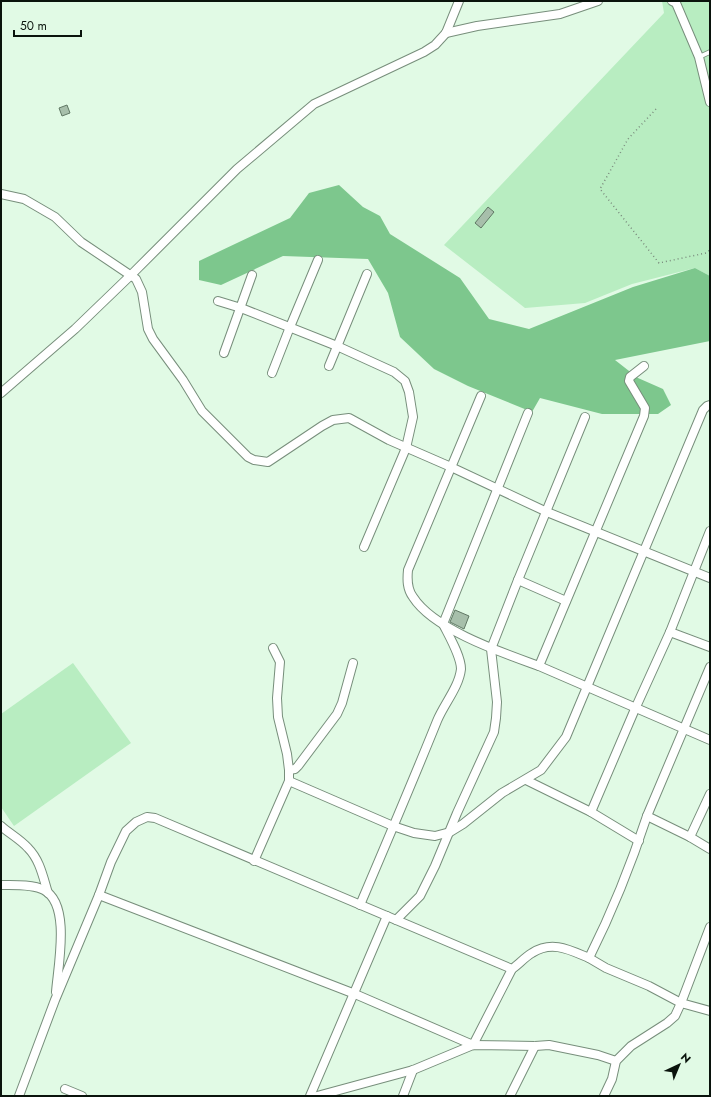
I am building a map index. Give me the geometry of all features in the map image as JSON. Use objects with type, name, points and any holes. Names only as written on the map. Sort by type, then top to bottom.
[{"type":"street","points":[[1,393],[130,276],[237,169],[314,104],[424,52],[435,45],[446,33],[459,1]]},
{"type":"street","points":[[446,33],[477,26],[560,14],[598,1]]},
{"type":"street","points":[[675,2],[699,57],[710,102]]},
{"type":"street","points":[[1,194],[24,199],[55,217],[81,242],[136,280],[143,300],[148,329],[153,339],[183,380],[202,412],[248,457],[254,460],[268,462],[333,420],[345,418],[352,419],[406,448],[451,466],[547,512],[710,578]]},
{"type":"street","points":[[272,373],[318,260]]},
{"type":"street","points":[[329,366],[367,274]]},
{"type":"street","points":[[224,353],[252,275]]},
{"type":"street","points":[[218,301],[241,308],[337,346],[394,372],[405,381],[409,392],[413,417],[406,448],[364,547]]},
{"type":"street","points":[[539,666],[644,416],[645,408],[629,381],[630,376],[644,366]]},
{"type":"street","points":[[481,396],[408,570],[407,583],[412,596],[425,611],[443,624],[491,649],[539,666],[635,709],[710,740]]},
{"type":"street","points":[[288,781],[393,826],[414,833],[435,836],[450,832],[463,824],[502,793],[541,770],[566,737],[703,410],[707,406],[710,406]]},
{"type":"street","points":[[360,906],[438,720],[457,683],[461,668],[457,652],[443,624],[528,413]]},
{"type":"street","points":[[396,920],[420,896],[436,866],[457,813],[494,732],[497,702],[491,649],[585,417]]},
{"type":"street","points":[[591,812],[670,632],[710,531]]},
{"type":"street","points":[[518,580],[566,601]]},
{"type":"street","points":[[670,632],[710,646]]},
{"type":"street","points":[[254,861],[288,781],[289,770],[287,754],[278,717],[277,698],[280,662],[273,648]]},
{"type":"street","points":[[289,770],[295,769],[298,766],[337,714],[342,703],[353,663]]},
{"type":"street","points":[[589,958],[608,922],[647,816],[710,667]]},
{"type":"street","points":[[526,780],[591,812],[639,841]]},
{"type":"street","points":[[690,838],[710,794]]},
{"type":"street","points":[[647,816],[710,849]]},
{"type":"street","points":[[19,1096],[55,1000],[99,895],[111,862],[126,831],[136,822],[147,817],[156,818],[360,906],[512,969]]},
{"type":"street","points":[[1,826],[28,847],[35,856],[40,866],[48,893]]},
{"type":"street","points":[[1,885],[19,885],[42,889],[56,902],[61,919],[60,952],[55,1000]]},
{"type":"street","points":[[99,895],[355,994],[473,1045],[549,1045],[598,1054],[616,1061]]},
{"type":"street","points":[[310,1096],[355,994],[387,916]]},
{"type":"street","points":[[604,1096],[612,1079],[616,1061],[631,1046],[667,1023],[675,1016],[710,927]]},
{"type":"street","points":[[318,1096],[413,1070],[473,1045],[512,969],[532,952],[546,947],[564,947],[589,958],[606,968],[649,986],[681,1003],[710,1011]]},
{"type":"street","points":[[510,1096],[535,1046]]},
{"type":"street","points":[[403,1096],[413,1070]]},
{"type":"street","points":[[65,1088],[82,1096]]},
{"type":"lane","points":[[699,57],[710,52]]},
{"type":"path","points":[[656,109],[628,139],[600,189],[659,263],[706,253],[710,250]]},
{"type":"green space","points":[[662,1],[710,1],[710,276],[695,268],[632,284],[585,303],[525,308],[444,245],[664,13]]},
{"type":"green space","points":[[339,185],[363,207],[380,216],[390,234],[460,278],[489,319],[529,329],[633,287],[695,268],[710,276],[710,341],[615,360],[638,378],[663,389],[671,405],[658,414],[602,414],[540,398],[532,412],[468,386],[434,369],[400,337],[388,293],[368,259],[283,256],[221,285],[199,280],[199,261],[290,218],[309,193]]},
{"type":"green space","points":[[73,663],[131,743],[14,826],[1,807],[1,714]]},
{"type":"building","points":[[67,105],[70,113],[62,116],[59,108]]},
{"type":"building","points":[[488,207],[494,212],[481,228],[475,223]]},
{"type":"building","points":[[455,610],[469,616],[464,629],[450,622]]}]
